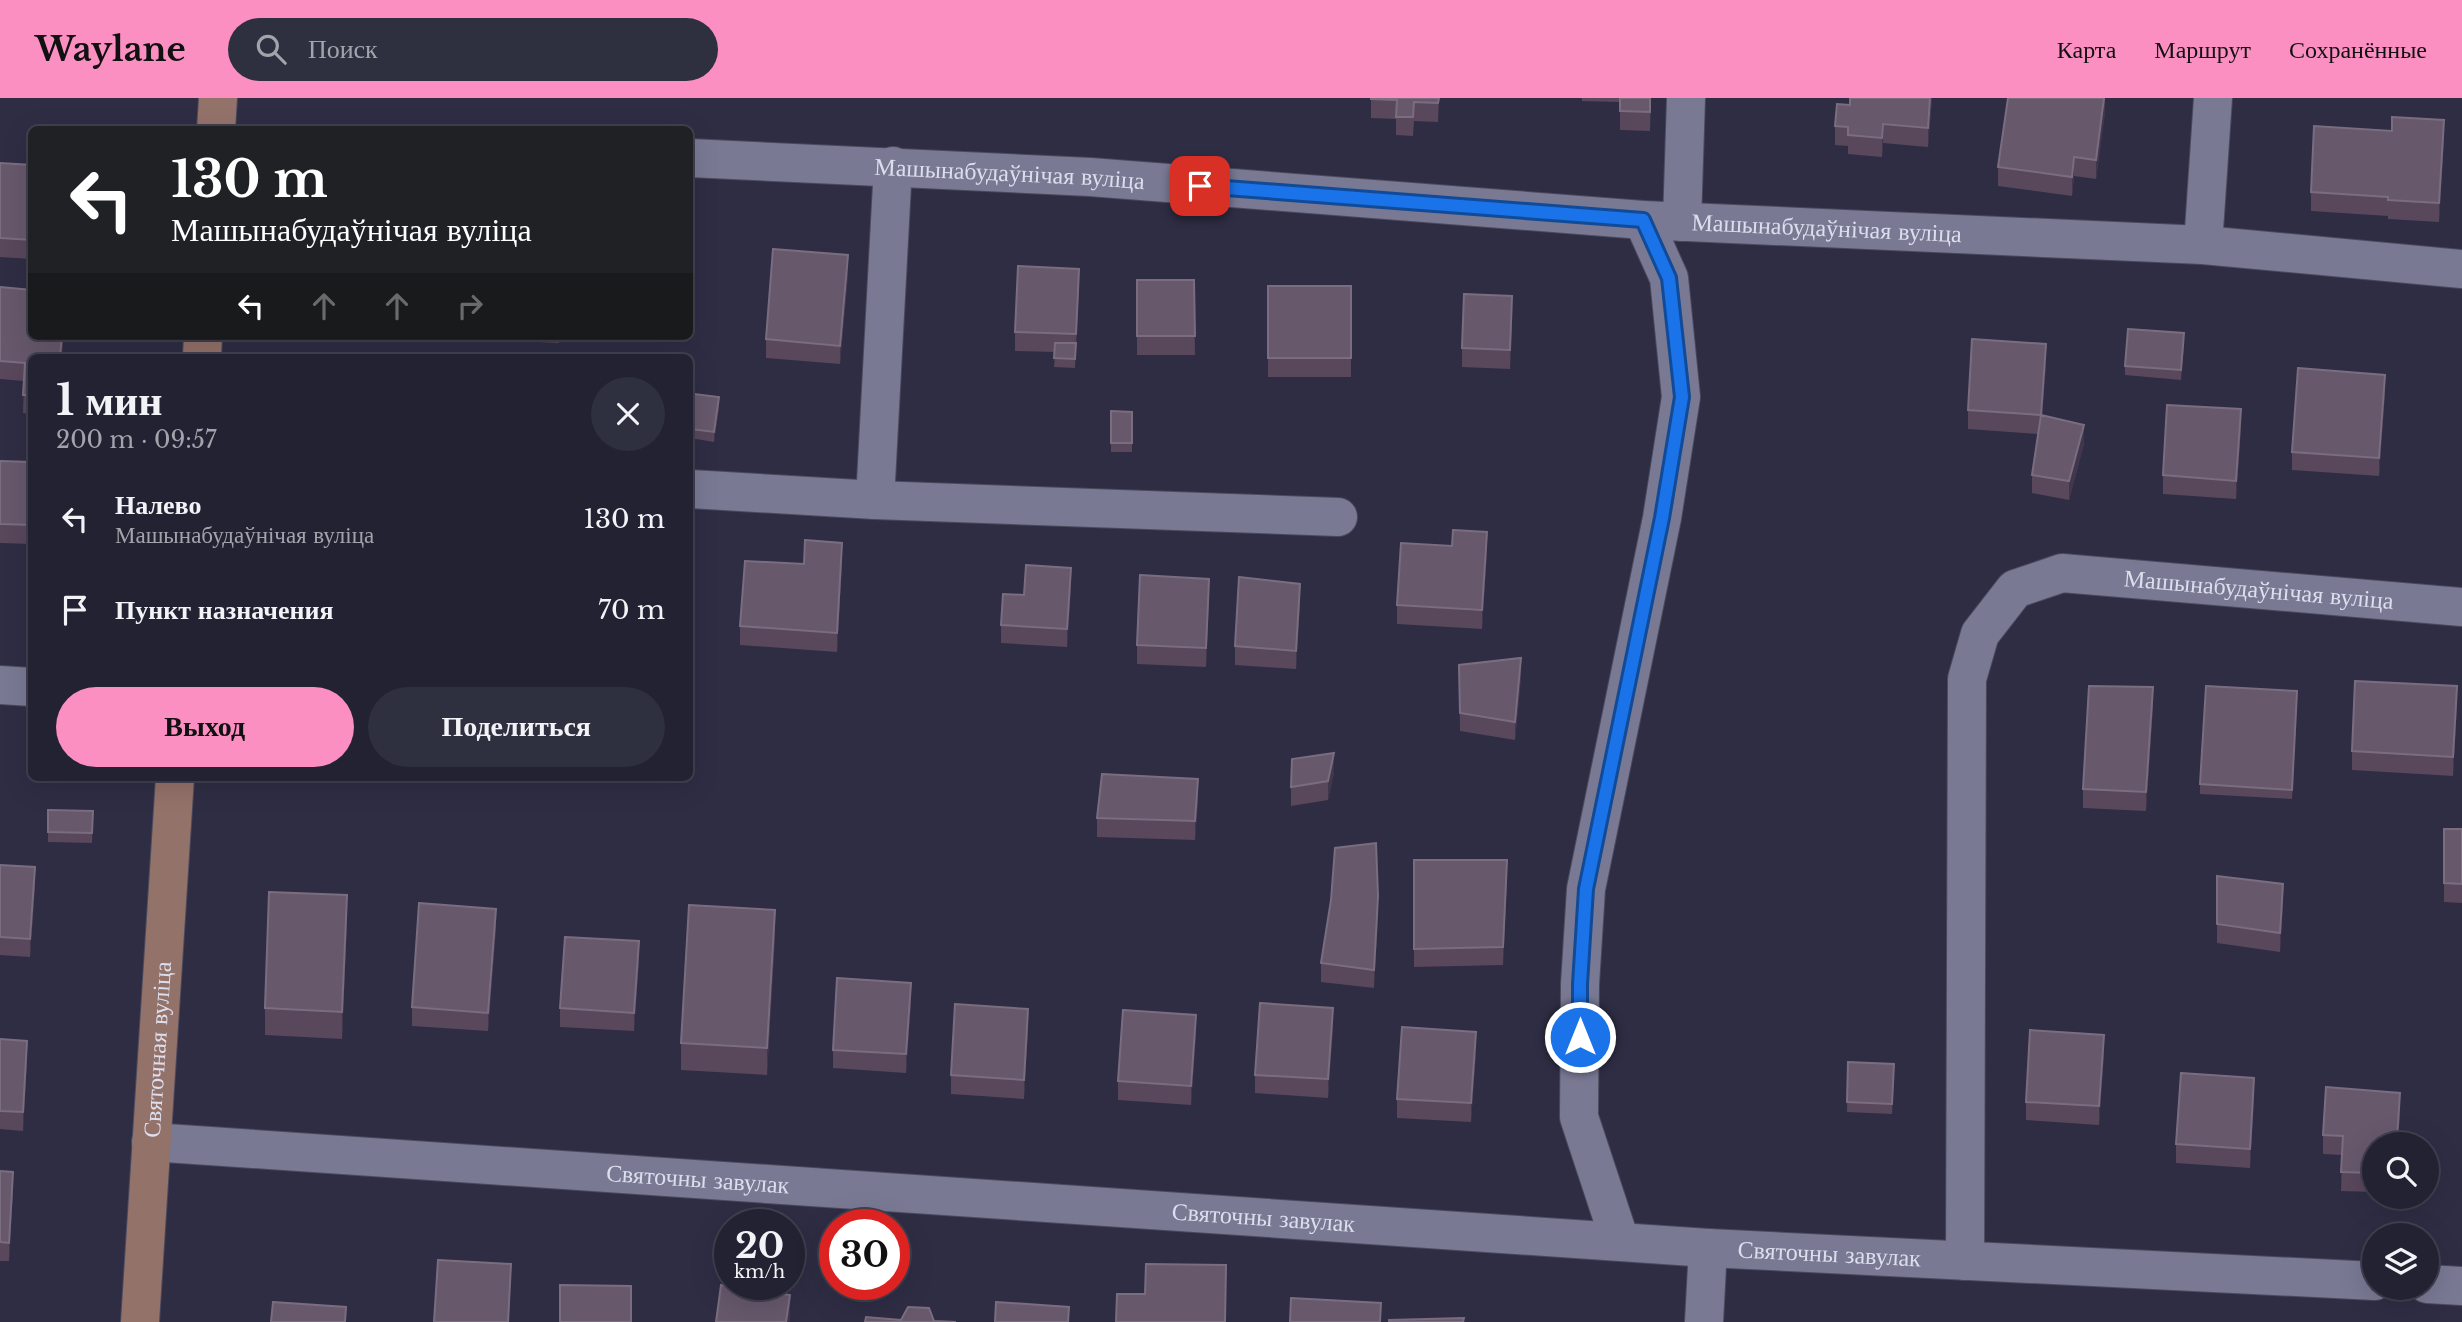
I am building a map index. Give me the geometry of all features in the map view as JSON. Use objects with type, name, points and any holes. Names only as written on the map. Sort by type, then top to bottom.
[{"type":"street","points":[[216,126],[218,98]]},
{"type":"street","points":[[1682,222],[1686,98]]},
{"type":"street","points":[[2203,245],[2213,98]]},
{"type":"street","name":"Машынабудаўнічая вуліца","points":[[693,158],[1090,177],[1643,220],[2203,245],[2462,268]]},
{"type":"street","points":[[874,500],[893,166]]},
{"type":"street","points":[[1620,1241],[1579,1117],[1580,984],[1586,889],[1662,518],[1682,397],[1669,278],[1643,220]]},
{"type":"street","points":[[693,489],[874,500],[1338,517]]},
{"type":"street","name":"Машынабудаўнічая вуліца","points":[[1965,1261],[1967,679],[1980,635],[2015,589],[2063,573],[2462,607]]},
{"type":"street","points":[[0,685],[28,687]]},
{"type":"street","name":"Святочная вуліца","points":[[140,1322],[175,781]]},
{"type":"street","name":"Святочны завулак","points":[[151,1142],[1708,1248],[2362,1281]]},
{"type":"street","points":[[1704,1322],[1708,1248]]},
{"type":"street","points":[[2439,1285],[2462,1286]]},
{"type":"building","points":[[1371,98],[1439,98],[1438,103],[1414,102],[1413,117],[1396,117],[1397,100]]},
{"type":"building","points":[[1620,98],[1650,98],[1650,112],[1620,111]]},
{"type":"building","points":[[1850,98],[1930,98],[1928,128],[1883,124],[1882,138],[1848,135],[1848,127],[1835,126],[1837,104],[1850,105]]},
{"type":"building","points":[[2008,98],[2104,98],[2096,160],[2074,157],[2072,177],[1998,167]]},
{"type":"building","points":[[2392,117],[2444,120],[2439,203],[2311,192],[2314,126],[2392,131]]},
{"type":"building","points":[[0,163],[28,165],[28,240],[0,238]]},
{"type":"building","points":[[773,249],[848,255],[840,346],[766,339]]},
{"type":"building","points":[[1018,266],[1079,269],[1076,334],[1015,332]]},
{"type":"building","points":[[1137,280],[1194,280],[1195,336],[1137,336]]},
{"type":"building","points":[[1268,286],[1351,286],[1351,358],[1268,358]]},
{"type":"building","points":[[0,287],[28,290],[28,340],[62,340],[60,354],[28,354],[28,395],[23,395],[25,363],[0,361]]},
{"type":"building","points":[[1464,294],[1512,296],[1510,350],[1462,348]]},
{"type":"building","points":[[2128,329],[2184,333],[2181,370],[2125,366]]},
{"type":"building","points":[[1972,339],[2046,344],[2041,415],[1968,410]]},
{"type":"building","points":[[1055,343],[1076,343],[1075,359],[1054,358]]},
{"type":"building","points":[[2298,368],[2385,375],[2379,458],[2292,452]]},
{"type":"building","points":[[694,394],[719,397],[714,432],[693,429]]},
{"type":"building","points":[[2167,405],[2241,409],[2236,481],[2163,475]]},
{"type":"building","points":[[1111,411],[1132,412],[1132,443],[1111,443]]},
{"type":"building","points":[[2041,415],[2084,425],[2069,481],[2032,475]]},
{"type":"building","points":[[0,461],[28,462],[28,525],[0,524]]},
{"type":"building","points":[[1453,530],[1487,532],[1482,610],[1397,605],[1401,543],[1452,546]]},
{"type":"building","points":[[805,540],[842,543],[837,633],[740,626],[745,561],[804,564]]},
{"type":"building","points":[[1026,565],[1071,568],[1067,629],[1001,625],[1003,594],[1024,595]]},
{"type":"building","points":[[1140,575],[1209,579],[1206,648],[1137,645]]},
{"type":"building","points":[[1239,577],[1300,584],[1296,651],[1235,646]]},
{"type":"building","points":[[1521,658],[1515,722],[1460,713],[1459,665]]},
{"type":"building","points":[[2355,681],[2457,686],[2453,757],[2352,751]]},
{"type":"building","points":[[2089,686],[2153,687],[2146,792],[2083,789]]},
{"type":"building","points":[[2206,686],[2297,691],[2292,790],[2200,784]]},
{"type":"building","points":[[1334,753],[1328,781],[1291,787],[1292,759]]},
{"type":"building","points":[[1102,774],[1198,779],[1195,821],[1097,818]]},
{"type":"building","points":[[48,810],[93,811],[92,833],[48,832]]},
{"type":"building","points":[[2444,829],[2462,829],[2462,884],[2444,883]]},
{"type":"building","points":[[1376,843],[1378,896],[1374,970],[1321,963],[1331,900],[1335,848]]},
{"type":"building","points":[[1414,860],[1507,860],[1503,947],[1414,949]]},
{"type":"building","points":[[0,865],[35,867],[30,939],[0,937]]},
{"type":"building","points":[[2217,876],[2283,884],[2280,933],[2217,924]]},
{"type":"building","points":[[269,892],[347,895],[342,1012],[265,1008]]},
{"type":"building","points":[[419,903],[496,909],[488,1013],[412,1007]]},
{"type":"building","points":[[689,905],[775,910],[767,1048],[681,1043]]},
{"type":"building","points":[[565,937],[639,941],[634,1013],[560,1008]]},
{"type":"building","points":[[837,978],[911,983],[906,1054],[833,1050]]},
{"type":"building","points":[[1260,1003],[1333,1008],[1328,1079],[1255,1075]]},
{"type":"building","points":[[955,1004],[1028,1009],[1024,1080],[951,1075]]},
{"type":"building","points":[[1123,1010],[1196,1015],[1191,1086],[1118,1081]]},
{"type":"building","points":[[1402,1027],[1476,1032],[1471,1103],[1397,1099]]},
{"type":"building","points":[[2030,1030],[2104,1035],[2099,1106],[2026,1102]]},
{"type":"building","points":[[0,1039],[27,1041],[23,1112],[0,1111]]},
{"type":"building","points":[[1848,1062],[1894,1064],[1892,1104],[1847,1102]]},
{"type":"building","points":[[2181,1073],[2254,1078],[2250,1149],[2176,1144]]},
{"type":"building","points":[[2326,1087],[2400,1093],[2397,1132],[2362,1132],[2362,1173],[2341,1172],[2343,1136],[2323,1135]]},
{"type":"building","points":[[0,1171],[13,1172],[9,1243],[0,1242]]},
{"type":"building","points":[[438,1260],[511,1264],[508,1322],[434,1322]]},
{"type":"building","points":[[1146,1264],[1226,1265],[1225,1322],[1116,1322],[1117,1294],[1145,1294]]},
{"type":"building","points":[[560,1285],[631,1286],[631,1322],[560,1322]]},
{"type":"building","points":[[1291,1298],[1381,1303],[1380,1322],[1290,1322]]},
{"type":"building","points":[[719,1300],[789,1300],[786,1322],[716,1322]]},
{"type":"building","points":[[273,1302],[346,1307],[345,1322],[271,1322]]},
{"type":"building","points":[[996,1302],[1069,1307],[1068,1322],[995,1322]]},
{"type":"building","points":[[908,1307],[929,1308],[934,1321],[956,1322],[865,1322],[866,1317],[901,1320]]},
{"type":"building","points":[[1464,1318],[1463,1322],[1389,1322],[1389,1320]]},
{"type":"route","points":[[1200,186],[1643,220],[1669,278],[1682,397],[1662,518],[1586,889],[1580,984],[1580,1037]]}]
